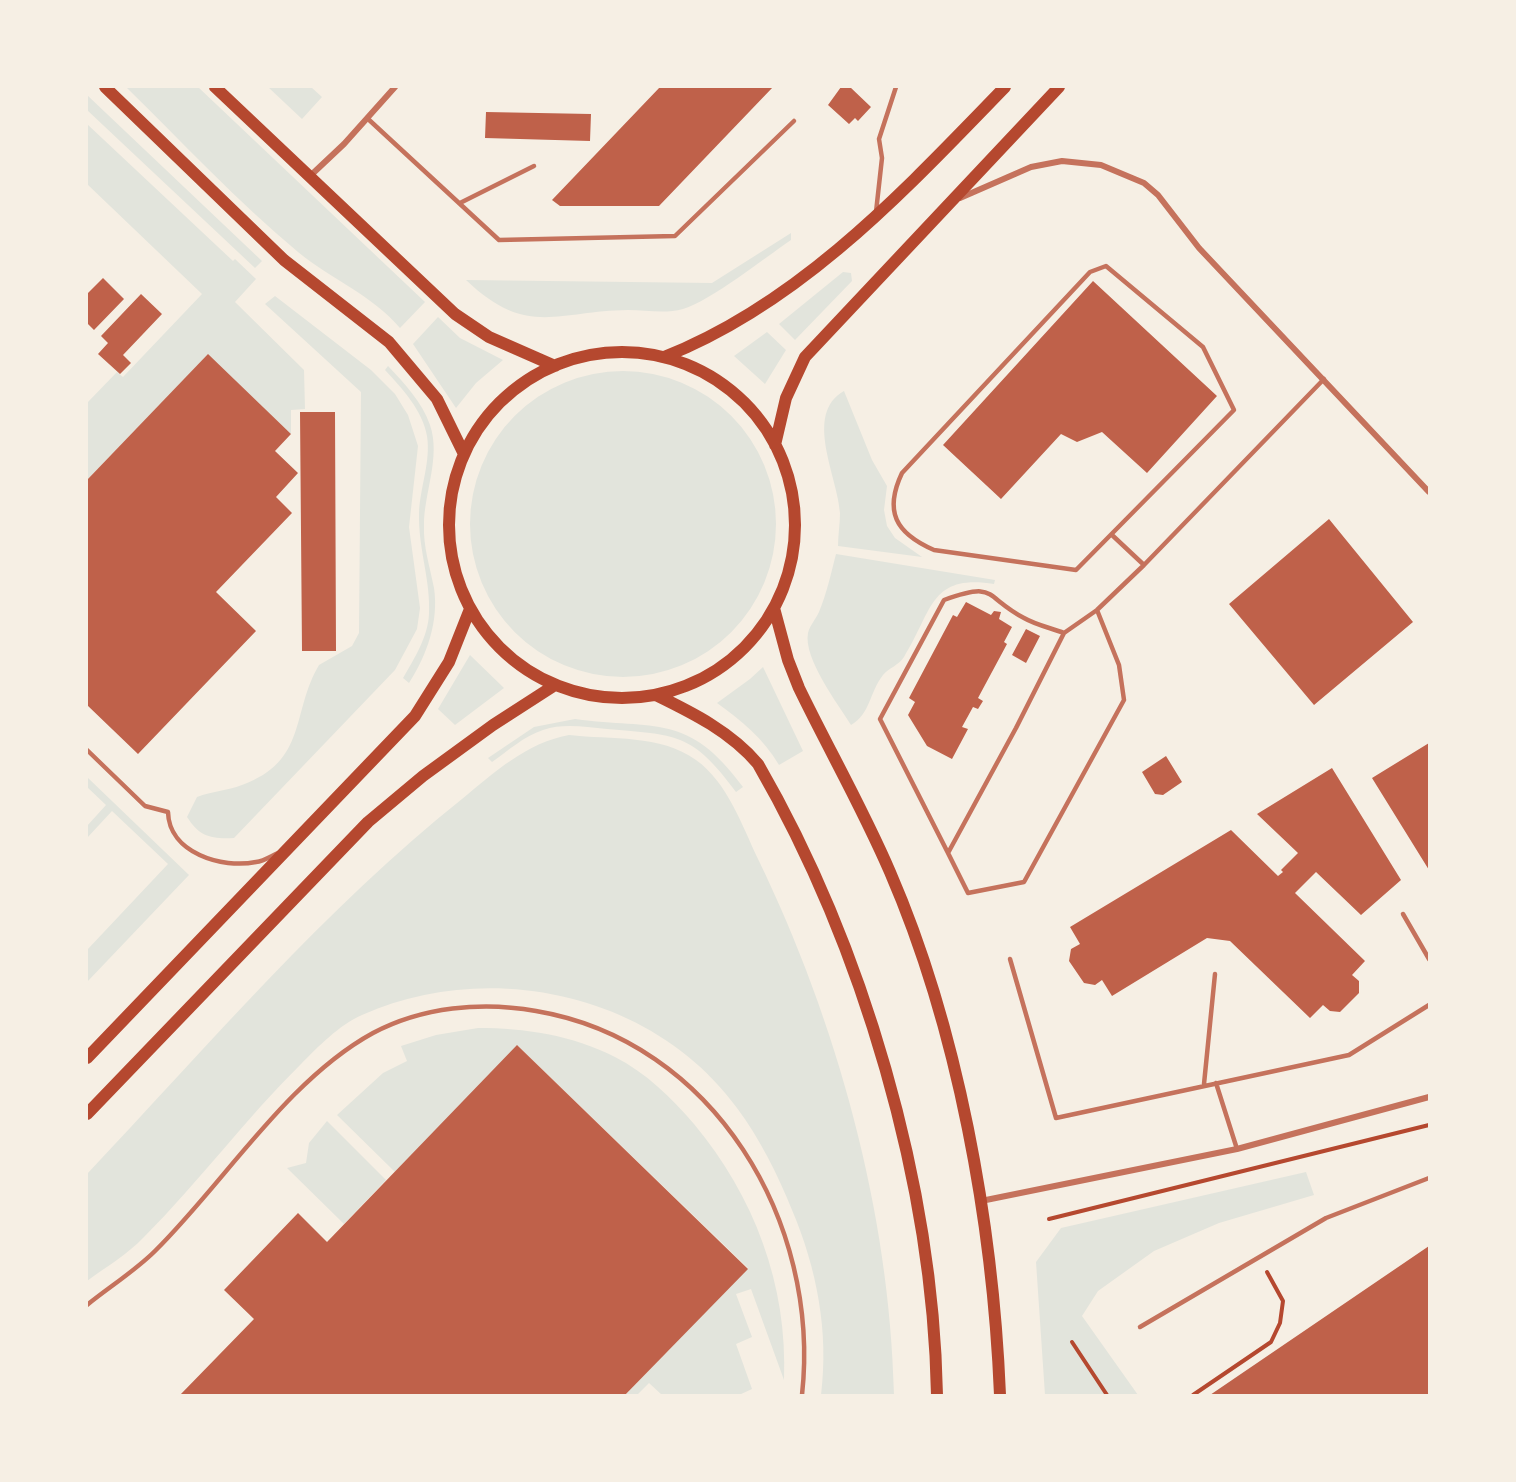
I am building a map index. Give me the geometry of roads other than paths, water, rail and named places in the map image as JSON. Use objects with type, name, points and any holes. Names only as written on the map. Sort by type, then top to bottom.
[{"type":"main road","points":[[105,87],[284,260],[389,342],[433,392],[464,454]]},
{"type":"main road","points":[[215,87],[466,323],[515,350],[555,366]]},
{"type":"main road","points":[[664,357],[703,342],[757,309],[826,258],[875,216],[1005,87]]},
{"type":"main road","points":[[775,445],[786,398],[805,357],[1059,87]]},
{"type":"main road","points":[[627,352],[664,357],[698,370],[729,389],[755,414],[775,445],[792,493],[795,527],[789,569],[774,608],[752,639],[724,665],[692,684],[656,695],[605,698],[555,686],[526,670],[500,649],[470,609],[452,559],[449,523],[453,488],[464,454],[480,426],[501,402],[526,381],[555,366],[572,359],[609,353],[627,352]]},
{"type":"main road","points":[[774,608],[788,660],[799,688],[887,864],[922,960],[952,1056],[980,1201],[993,1296],[1000,1395]]},
{"type":"main road","points":[[87,1058],[415,716],[445,669],[470,609]]},
{"type":"main road","points":[[87,1114],[368,822],[483,732],[555,686]]},
{"type":"main road","points":[[656,695],[722,731],[758,764],[816,880],[843,944],[884,1062],[900,1124],[932,1315],[937,1395]]},
{"type":"street","points":[[309,177],[395,87]]},
{"type":"street","points":[[948,204],[1016,173],[1062,161],[1101,165],[1122,171],[1144,183],[1158,195],[1199,248],[1429,492]]},
{"type":"street","points":[[980,1201],[1237,1149],[1429,1097]]},
{"type":"lane","points":[[875,216],[882,158],[879,139],[896,87]]},
{"type":"lane","points":[[367,118],[499,240],[675,236],[794,121]]},
{"type":"lane","points":[[460,203],[534,166]]},
{"type":"lane","points":[[1106,266],[1203,347],[1234,410],[1112,535],[1076,570],[934,550],[919,543],[906,532],[897,521],[892,506],[894,489],[902,473],[1090,272],[1106,266]]},
{"type":"lane","points":[[948,853],[1016,728],[1064,633],[1097,610],[1144,565],[1324,379]]},
{"type":"lane","points":[[1112,535],[1144,565]]},
{"type":"lane","points":[[1064,633],[1024,618],[988,591],[968,591],[944,600],[880,719],[968,893],[1024,882],[1124,700],[1119,665],[1097,610]]},
{"type":"lane","points":[[87,750],[145,806],[168,812],[168,822],[181,841],[208,860],[238,864],[260,862],[287,849]]},
{"type":"lane","points":[[1403,914],[1429,959]]},
{"type":"lane","points":[[1010,959],[1056,1118],[1204,1084],[1348,1055],[1429,1005]]},
{"type":"lane","points":[[1204,1084],[1215,974]]},
{"type":"lane","points":[[87,1305],[154,1253],[287,1103],[327,1066],[372,1034],[409,1018],[454,1008],[509,1006],[594,1025],[633,1042],[669,1067],[702,1096],[732,1132],[757,1173],[796,1276],[803,1338],[802,1395]]},
{"type":"lane","points":[[1216,1083],[1237,1149]]},
{"type":"lane","points":[[1140,1327],[1326,1218],[1429,1178]]}]
